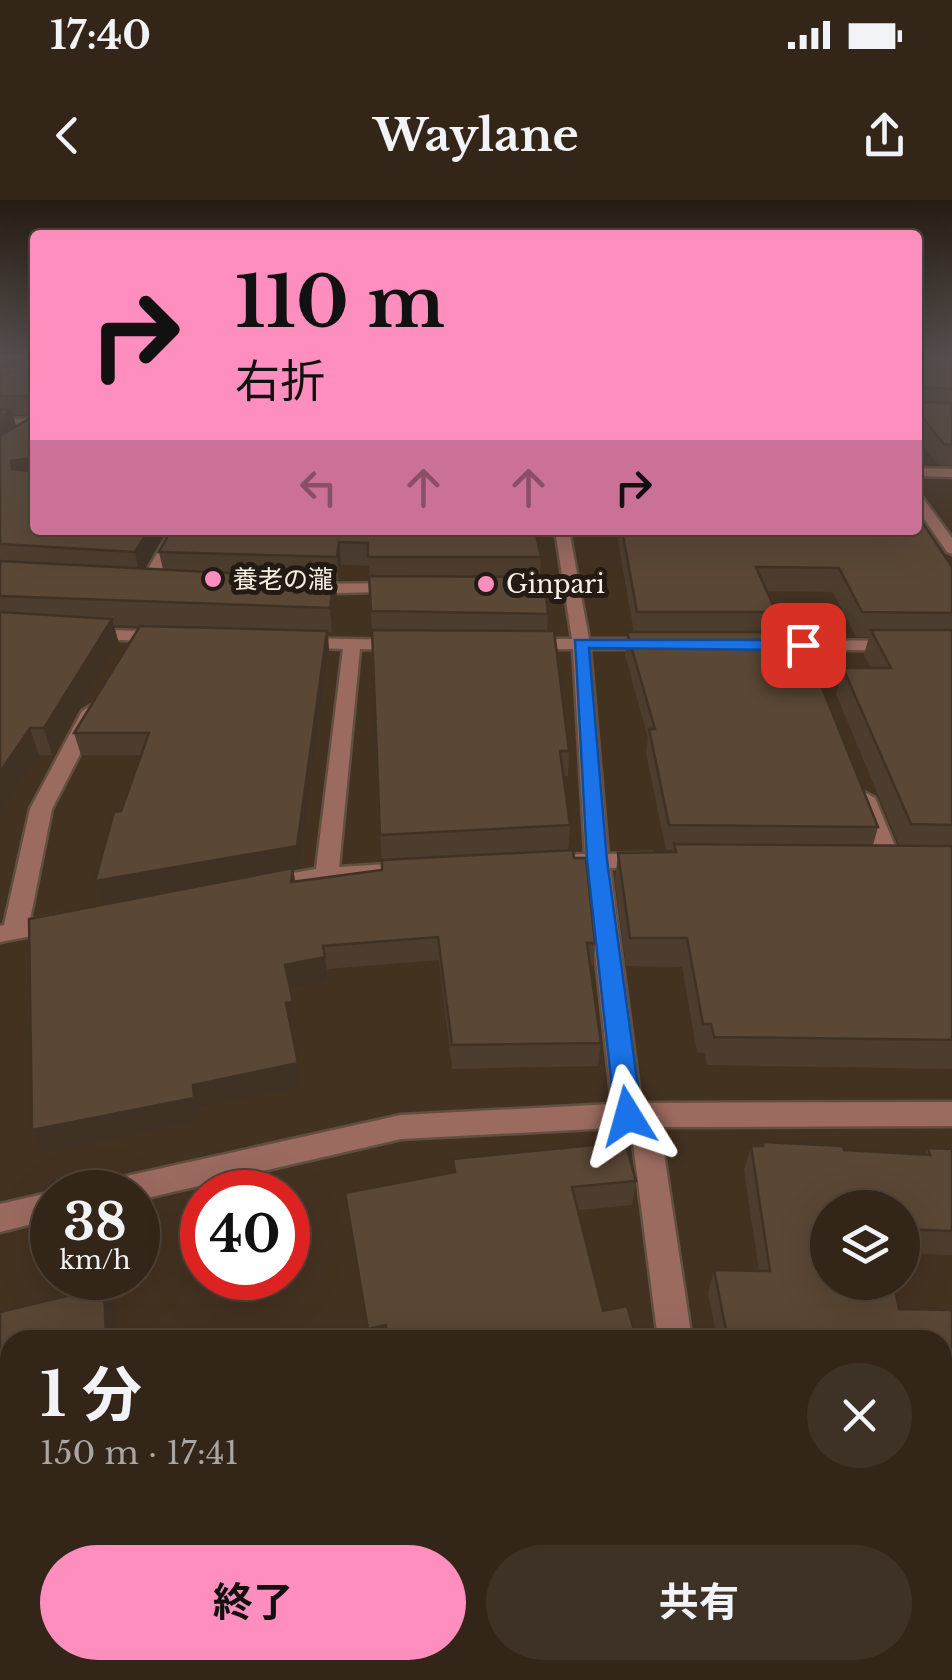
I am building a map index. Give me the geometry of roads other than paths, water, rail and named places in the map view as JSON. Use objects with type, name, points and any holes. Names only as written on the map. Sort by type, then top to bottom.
[{"type":"street","points":[[922,472],[952,473]]},
{"type":"street","points":[[922,507],[952,549]]},
{"type":"street","points":[[148,583],[174,535]]},
{"type":"street","points":[[562,535],[564,590],[581,644],[597,860],[673,1330]]},
{"type":"street","points":[[287,589],[425,588]]},
{"type":"street","points":[[58,632],[130,646],[181,638]]},
{"type":"street","points":[[276,642],[428,645]]},
{"type":"street","points":[[504,644],[674,644]]},
{"type":"street","points":[[326,875],[352,645]]},
{"type":"street","points":[[729,645],[807,654],[952,646]]},
{"type":"street","points":[[93,917],[8,932],[41,809],[61,764],[107,685]]},
{"type":"street","points":[[854,772],[880,862],[921,863]]},
{"type":"street","points":[[520,864],[675,860]]},
{"type":"street","points":[[249,889],[326,875],[404,870]]},
{"type":"street","points":[[160,1181],[401,1126],[636,1116],[952,1114]]},
{"type":"street","points":[[0,1218],[30,1211]]},
{"type":"place","name":"養老の瀧","points":[[213,579]]},
{"type":"place","name":"Ginpari","points":[[486,584]]}]
